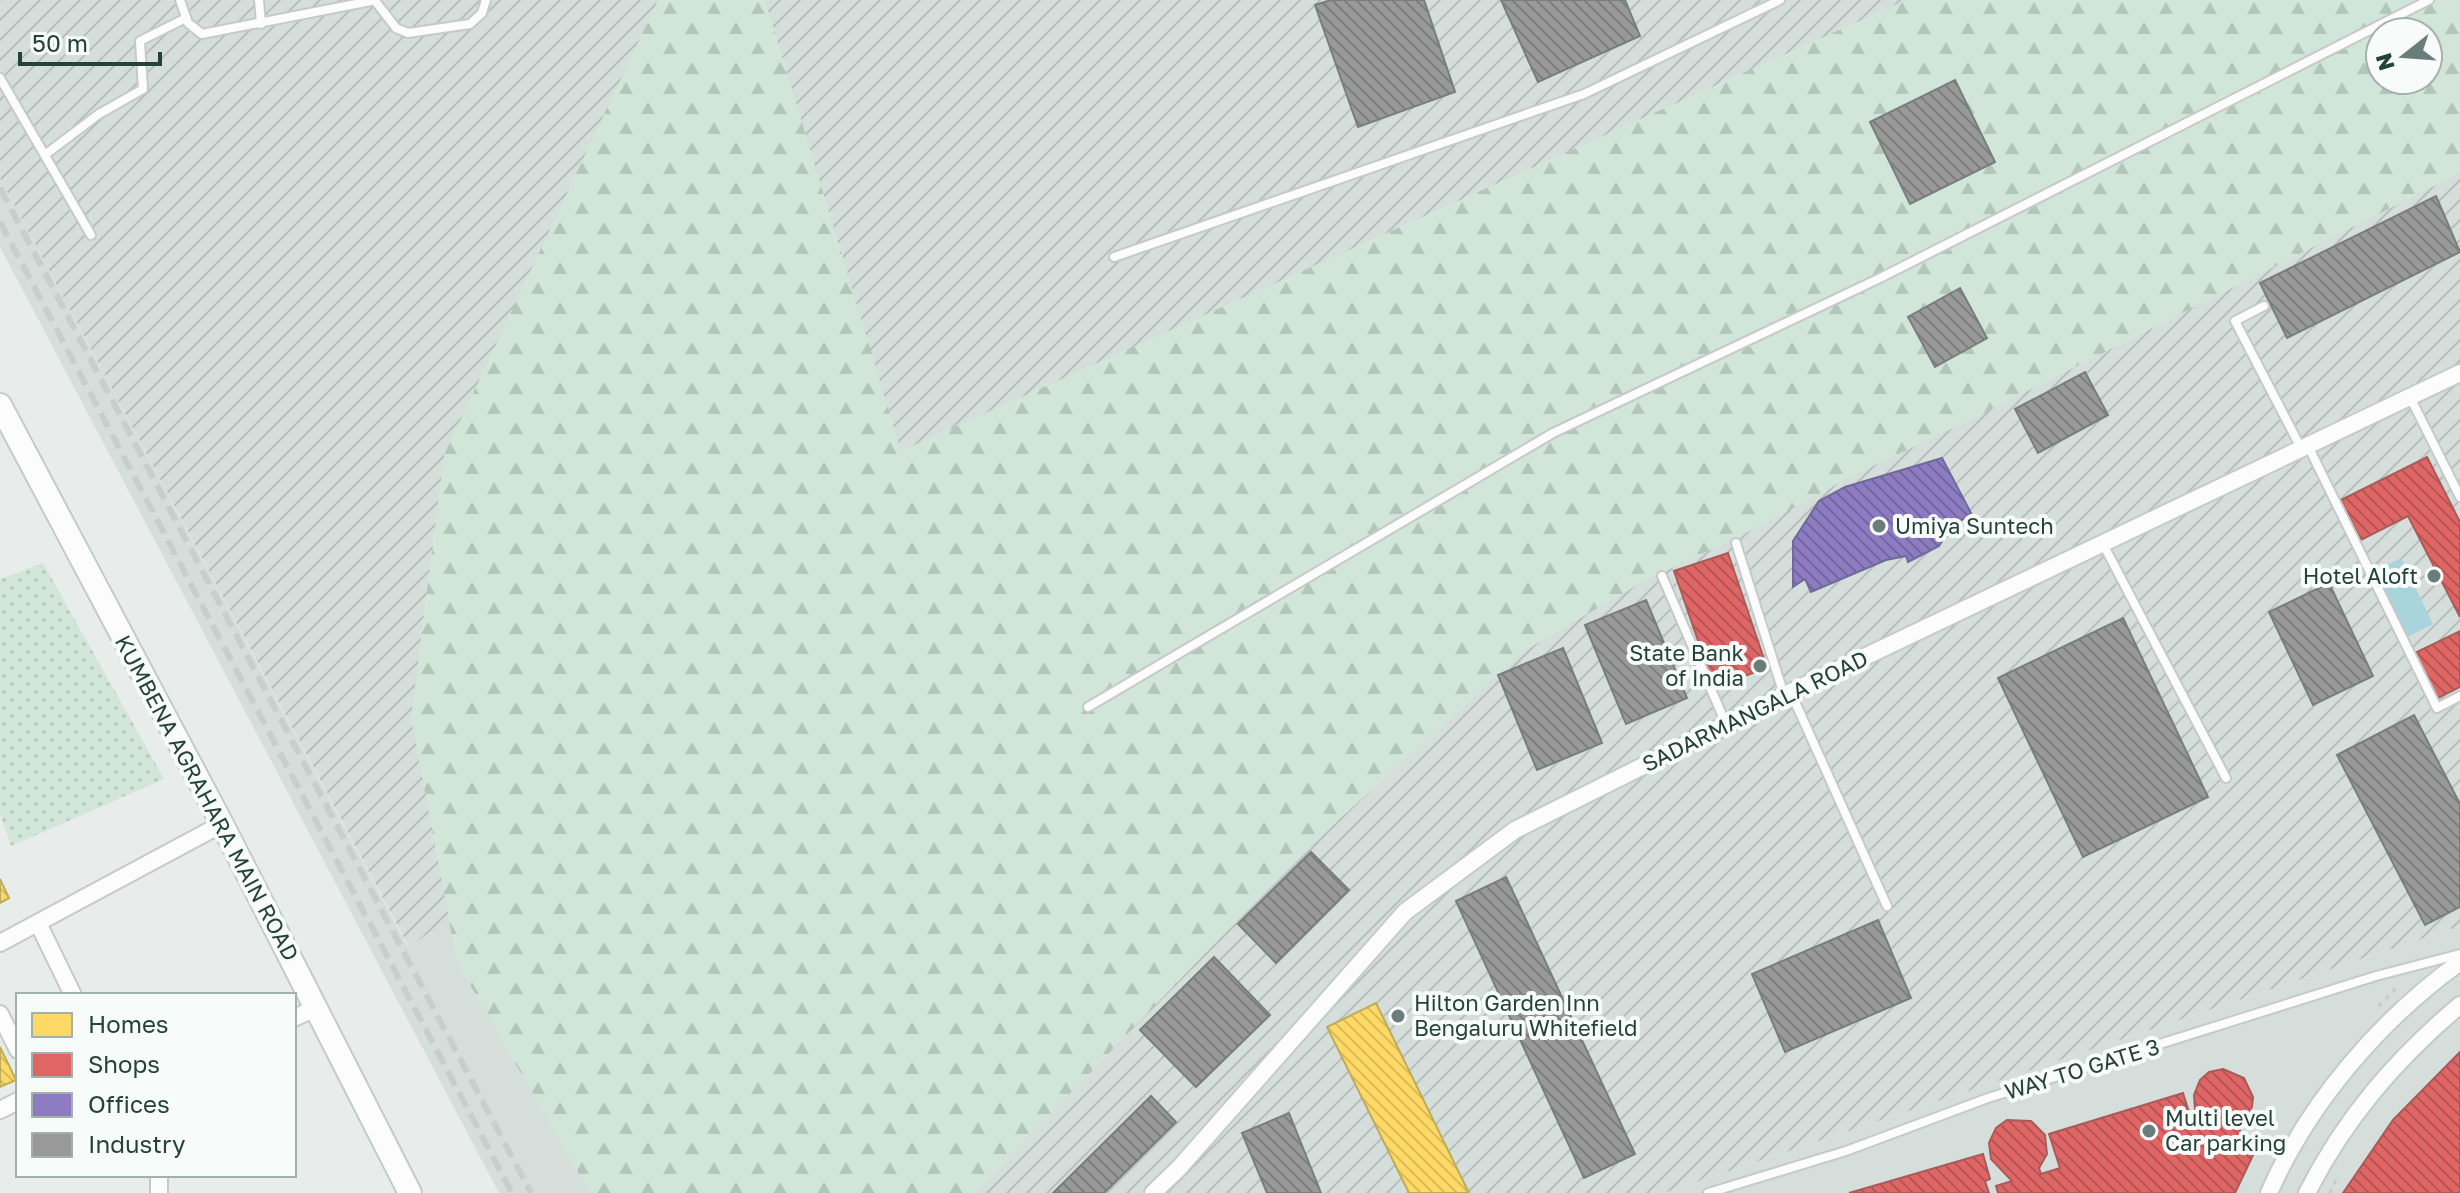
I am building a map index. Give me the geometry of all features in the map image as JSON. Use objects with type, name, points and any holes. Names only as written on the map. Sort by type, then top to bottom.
[{"type":"street","name":"SADARMANGALA ROAD","points":[[1153,1193],[1179,1168],[1405,912],[1515,830],[1787,694],[2460,373]]},
{"type":"street","name":"KUMBENA AGRAHARA MAIN ROAD","points":[[0,405],[222,824],[410,1193]]},
{"type":"street","points":[[0,943],[222,824]]},
{"type":"street","points":[[38,923],[72,993]]},
{"type":"street","points":[[2269,1193],[2315,1113],[2355,1058],[2392,1019],[2460,962]]},
{"type":"street","points":[[2307,1193],[2334,1142],[2374,1088],[2415,1044],[2460,1005]]},
{"type":"street","points":[[296,1017],[316,1008]]},
{"type":"street","points":[[0,1014],[16,1046]]},
{"type":"lane","points":[[180,0],[191,29],[202,34],[376,1],[396,28],[408,33],[470,24],[482,13],[486,0]]},
{"type":"lane","points":[[259,0],[261,24]]},
{"type":"lane","points":[[1114,257],[1584,94],[1780,0]]},
{"type":"lane","points":[[1088,707],[1553,433],[1880,278],[2429,0]]},
{"type":"lane","points":[[46,154],[99,114],[141,91],[145,80],[140,41],[186,18]]},
{"type":"lane","points":[[0,78],[91,235]]},
{"type":"lane","points":[[2264,306],[2235,321],[2305,447],[2437,708],[2460,696]]},
{"type":"lane","points":[[2410,397],[2460,497]]},
{"type":"lane","points":[[1736,543],[1787,694],[1887,906]]},
{"type":"lane","points":[[2103,543],[2226,778]]},
{"type":"lane","points":[[1662,576],[1726,724]]},
{"type":"lane","name":"WAY TO GATE 3","points":[[1708,1193],[1846,1151],[1988,1098],[2376,976],[2460,954]]},
{"type":"path","points":[[2330,1193],[2340,1171]]},
{"type":"shaded area","points":[[0,0],[2460,0],[2460,926],[1664,1193],[590,1193],[457,962],[449,918],[409,947],[0,178]]},
{"type":"shaded area","points":[[0,178],[408,947],[449,917],[457,962],[590,1193],[499,1193],[0,247]]},
{"type":"shaded area","points":[[2460,926],[2460,1193],[1664,1193]]},
{"type":"green space","points":[[658,0],[765,0],[901,451],[1906,0],[2460,0],[2460,173],[1962,424],[1850,477],[1742,535],[1644,581],[1524,651],[1299,856],[974,1193],[590,1193],[457,962],[411,718],[444,455]]},
{"type":"green space","points":[[43,563],[164,779],[11,846],[0,813],[0,579]]},
{"type":"water","points":[[2401,558],[2433,624],[2407,637],[2375,571]]},
{"type":"building: Homes","points":[[0,879],[9,898],[0,903]]},
{"type":"building: Homes","points":[[1376,1003],[1469,1193],[1409,1193],[1327,1027]]},
{"type":"building: Homes","points":[[0,1047],[16,1080],[0,1087]]},
{"type":"building: Shops","points":[[2427,457],[2460,522],[2460,617],[2408,516],[2361,540],[2341,500]]},
{"type":"building: Shops","points":[[1728,553],[1767,668],[1714,687],[1674,571]]},
{"type":"building: Shops","points":[[2460,631],[2460,687],[2438,698],[2415,653]]},
{"type":"building: Shops","points":[[2460,1052],[2460,1193],[2343,1193],[2393,1120]]},
{"type":"building: Shops","name":"Multi level Car parking","points":[[2223,1069],[2244,1078],[2253,1097],[2252,1107],[2239,1126],[2243,1143],[2256,1149],[2235,1193],[1998,1193],[1996,1186],[2012,1181],[1991,1159],[1989,1143],[1996,1128],[2007,1120],[2031,1121],[2045,1135],[2047,1154],[2039,1168],[2041,1174],[2060,1168],[2049,1134],[2183,1093],[2193,1125],[2202,1122],[2195,1110],[2194,1095],[2200,1080],[2209,1072]]},
{"type":"building: Shops","points":[[1983,1154],[1990,1179],[1985,1181],[1989,1193],[1849,1193]]},
{"type":"building: Offices","name":"Umiya Suntech","points":[[1942,458],[1971,513],[1959,522],[1958,530],[1944,538],[1939,546],[1908,562],[1906,556],[1886,560],[1811,592],[1805,579],[1793,587],[1793,541],[1819,501],[1845,487]]},
{"type":"building: Industry","points":[[1331,0],[1424,0],[1455,92],[1358,127],[1315,5]]},
{"type":"building: Industry","points":[[1501,0],[1625,0],[1640,36],[1538,82]]},
{"type":"building: Industry","points":[[1955,80],[1995,162],[1910,204],[1870,122]]},
{"type":"building: Industry","points":[[2436,196],[2460,252],[2287,338],[2260,283]]},
{"type":"building: Industry","points":[[1960,288],[1987,338],[1935,367],[1908,317]]},
{"type":"building: Industry","points":[[2085,372],[2108,415],[2038,453],[2015,409]]},
{"type":"building: Industry","points":[[2329,583],[2373,676],[2313,705],[2269,612]]},
{"type":"building: Industry","points":[[1646,600],[1687,698],[1626,724],[1585,625]]},
{"type":"building: Industry","points":[[2123,618],[2208,797],[2083,857],[1998,678]]},
{"type":"building: Industry","points":[[1563,648],[1602,743],[1537,770],[1498,675]]},
{"type":"building: Industry","points":[[2414,715],[2460,804],[2460,907],[2425,925],[2337,755]]},
{"type":"building: Industry","points":[[1311,852],[1349,890],[1276,963],[1238,924]]},
{"type":"building: Industry","points":[[1506,877],[1635,1154],[1584,1178],[1456,901]]},
{"type":"building: Industry","points":[[1878,920],[1911,998],[1785,1052],[1752,974]]},
{"type":"building: Industry","points":[[1214,957],[1270,1015],[1196,1087],[1140,1030]]},
{"type":"building: Industry","points":[[1151,1096],[1176,1122],[1104,1193],[1053,1193]]},
{"type":"building: Industry","points":[[1289,1113],[1321,1193],[1267,1193],[1242,1133]]},
{"type":"railway","points":[[0,188],[531,1193]]},
{"type":"railway","points":[[0,222],[512,1193]]},
{"type":"place","name":"Umiya Suntech","points":[[1879,526]]},
{"type":"place","name":"Hotel Aloft","points":[[2434,576]]},
{"type":"place","name":"State Bank of India","points":[[1760,666]]},
{"type":"place","name":"Hilton Garden Inn Bengaluru Whitefield","points":[[1398,1016]]},
{"type":"place","name":"Multi level Car parking","points":[[2149,1131]]}]
